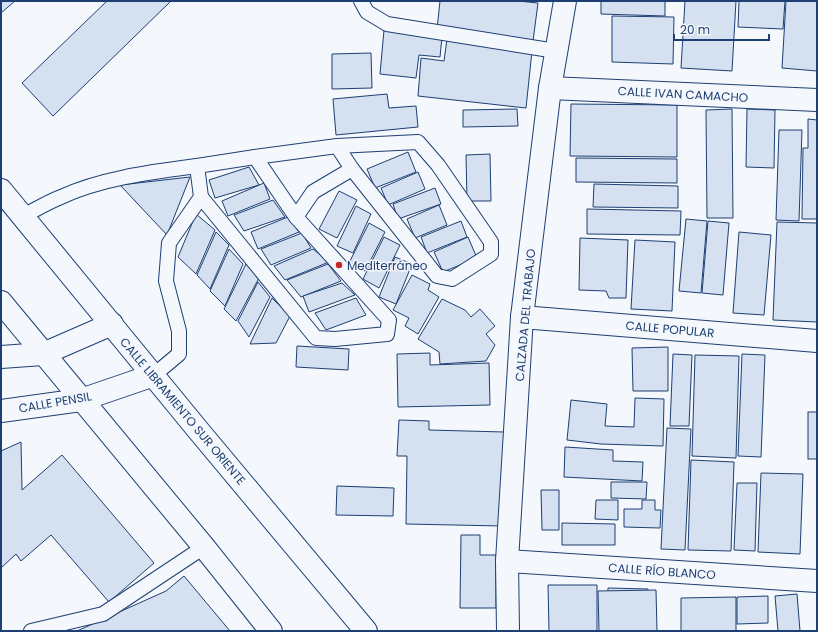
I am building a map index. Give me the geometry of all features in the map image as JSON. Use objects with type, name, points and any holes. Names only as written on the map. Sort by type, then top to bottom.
[{"type":"street","name":"CALZADA DEL TRABAJO","points":[[508,631],[507,561],[522,317],[550,88],[565,1]]},
{"type":"street","name":"CALLE IVAN CAMACHO","points":[[550,88],[817,100]]},
{"type":"street","name":"CALLE LIBRAMIENTO SUR ORIENTE","points":[[1,190],[366,631]]},
{"type":"street","points":[[3,308],[204,547],[271,631]]},
{"type":"street","name":"CALLE POPULAR","points":[[522,317],[817,341]]},
{"type":"street","points":[[1,357],[43,354],[112,324]]},
{"type":"street","name":"CALLE PENSIL","points":[[1,411],[81,400],[154,375]]},
{"type":"street","name":"CALLE RÍO BLANCO","points":[[507,561],[817,581]]},
{"type":"lane","points":[[361,1],[367,12],[387,24],[556,51]]},
{"type":"lane","points":[[23,216],[61,196],[93,185],[145,173],[337,146],[418,142],[438,165],[491,242],[491,254],[452,279],[437,276],[352,169],[337,146]]},
{"type":"lane","points":[[197,166],[201,196],[316,338],[335,339],[387,334],[389,320],[296,217],[255,157]]},
{"type":"lane","points":[[296,217],[313,192],[352,169]]},
{"type":"lane","points":[[154,375],[179,354],[179,330],[166,281],[169,243],[201,196]]},
{"type":"lane","points":[[31,631],[103,614],[204,547]]},
{"type":"building","points":[[1,1],[15,1],[1,13]]},
{"type":"building","points":[[107,1],[171,1],[53,116],[22,83]]},
{"type":"building","points":[[440,1],[518,1],[538,3],[533,41],[437,29]]},
{"type":"building","points":[[601,1],[665,1],[665,16],[601,14]]},
{"type":"building","points":[[685,1],[736,1],[732,71],[681,68]]},
{"type":"building","points":[[739,1],[785,1],[783,29],[738,27]]},
{"type":"building","points":[[786,1],[817,1],[817,71],[782,68]]},
{"type":"building","points":[[612,16],[674,17],[673,64],[612,62]]},
{"type":"building","points":[[384,30],[442,37],[440,57],[419,55],[416,78],[380,74]]},
{"type":"building","points":[[447,39],[532,51],[526,108],[418,96],[421,58],[444,61]]},
{"type":"building","points":[[371,53],[372,88],[332,89],[332,54]]},
{"type":"building","points":[[387,94],[389,108],[416,106],[418,127],[336,135],[333,99]]},
{"type":"building","points":[[571,104],[677,105],[677,157],[570,156]]},
{"type":"building","points":[[517,109],[518,126],[463,127],[463,110]]},
{"type":"building","points":[[732,109],[733,218],[707,218],[706,110]]},
{"type":"building","points":[[747,109],[775,110],[774,168],[746,167]]},
{"type":"building","points":[[808,119],[817,120],[817,219],[802,219],[803,148],[808,148]]},
{"type":"building","points":[[779,130],[802,130],[799,221],[776,220]]},
{"type":"building","points":[[408,152],[416,172],[375,188],[367,169]]},
{"type":"building","points":[[490,154],[491,201],[467,201],[466,155]]},
{"type":"building","points":[[576,158],[677,159],[677,183],[576,182]]},
{"type":"building","points":[[249,167],[259,185],[215,198],[209,180]]},
{"type":"building","points":[[418,172],[425,189],[388,205],[381,188]]},
{"type":"building","points":[[190,177],[167,235],[120,185]]},
{"type":"building","points":[[264,183],[270,199],[228,216],[222,201]]},
{"type":"building","points":[[594,184],[678,186],[678,208],[593,207]]},
{"type":"building","points":[[435,188],[441,204],[398,219],[393,204]]},
{"type":"building","points":[[339,191],[357,200],[337,238],[319,229]]},
{"type":"building","points":[[273,200],[285,217],[244,231],[234,215]]},
{"type":"building","points":[[439,205],[447,225],[415,238],[407,219]]},
{"type":"building","points":[[356,206],[371,214],[353,253],[337,246]]},
{"type":"building","points":[[587,209],[681,211],[680,235],[587,234]]},
{"type":"building","points":[[196,214],[215,230],[196,274],[178,257]]},
{"type":"building","points":[[288,217],[299,232],[258,249],[251,232]]},
{"type":"building","points":[[686,219],[707,221],[701,293],[679,291]]},
{"type":"building","points":[[461,221],[467,237],[427,253],[421,237]]},
{"type":"building","points":[[708,221],[729,223],[723,295],[702,293]]},
{"type":"building","points":[[777,222],[817,223],[817,322],[773,320]]},
{"type":"building","points":[[369,223],[385,232],[365,271],[349,263]]},
{"type":"building","points":[[216,232],[229,245],[210,289],[197,275]]},
{"type":"building","points":[[739,232],[771,235],[764,315],[733,313]]},
{"type":"building","points":[[302,233],[311,248],[271,265],[261,249]]},
{"type":"building","points":[[384,237],[400,245],[379,288],[363,279]]},
{"type":"building","points":[[468,237],[477,258],[443,272],[434,252]]},
{"type":"building","points":[[580,238],[628,240],[626,298],[609,298],[606,291],[579,290]]},
{"type":"building","points":[[635,240],[675,242],[672,311],[631,309]]},
{"type":"building","points":[[229,249],[243,264],[225,306],[210,291]]},
{"type":"building","points":[[313,249],[329,262],[285,280],[274,266]]},
{"type":"building","points":[[395,257],[412,264],[396,304],[379,297]]},
{"type":"building","points":[[246,264],[259,278],[236,321],[224,309]]},
{"type":"building","points":[[328,264],[341,281],[301,297],[287,280]]},
{"type":"building","points":[[412,275],[430,284],[428,290],[439,297],[418,334],[405,326],[409,318],[393,310]]},
{"type":"building","points":[[258,282],[270,297],[249,337],[238,321]]},
{"type":"building","points":[[342,283],[355,295],[309,312],[303,296]]},
{"type":"building","points":[[272,298],[290,316],[276,343],[250,344]]},
{"type":"building","points":[[356,298],[366,315],[326,330],[315,313]]},
{"type":"building","points":[[442,299],[465,310],[471,317],[480,309],[495,326],[486,334],[495,345],[486,361],[440,364],[439,352],[418,339]]},
{"type":"building","points":[[297,346],[349,349],[348,370],[296,367]]},
{"type":"building","points":[[668,347],[668,391],[633,391],[632,348]]},
{"type":"building","points":[[430,353],[430,365],[489,363],[490,405],[398,407],[397,354]]},
{"type":"building","points":[[673,354],[692,355],[689,426],[670,426]]},
{"type":"building","points":[[742,354],[765,355],[761,457],[738,456]]},
{"type":"building","points":[[695,355],[739,356],[736,458],[692,456]]},
{"type":"building","points":[[635,398],[664,399],[663,446],[601,444],[567,440],[571,400],[607,404],[605,426],[634,427]]},
{"type":"building","points":[[808,412],[817,412],[817,459],[808,459]]},
{"type":"building","points":[[399,420],[429,421],[429,430],[504,432],[502,526],[406,524],[407,456],[397,456]]},
{"type":"building","points":[[667,428],[691,429],[685,550],[661,549]]},
{"type":"building","points":[[21,442],[22,490],[62,455],[154,563],[109,602],[51,535],[21,561],[16,554],[1,568],[1,451]]},
{"type":"building","points":[[565,447],[613,450],[613,461],[643,462],[642,481],[564,477]]},
{"type":"building","points":[[691,460],[734,462],[731,551],[688,550]]},
{"type":"building","points":[[761,473],[803,474],[800,554],[758,552]]},
{"type":"building","points":[[611,482],[647,482],[646,499],[611,498]]},
{"type":"building","points":[[737,483],[757,483],[755,551],[734,550]]},
{"type":"building","points":[[337,486],[394,488],[393,516],[336,515]]},
{"type":"building","points":[[541,490],[559,490],[559,530],[542,530]]},
{"type":"building","points":[[596,500],[618,500],[618,520],[595,519]]},
{"type":"building","points":[[642,500],[655,500],[655,510],[661,510],[660,528],[624,527],[624,509],[642,509]]},
{"type":"building","points":[[562,523],[615,524],[615,545],[562,545]]},
{"type":"building","points":[[461,535],[480,535],[480,555],[496,555],[496,608],[460,608]]},
{"type":"building","points":[[184,576],[230,631],[77,631],[166,591]]},
{"type":"building","points":[[548,585],[597,585],[597,631],[549,631]]},
{"type":"building","points":[[608,588],[648,589],[647,617],[607,616]]},
{"type":"building","points":[[656,590],[657,631],[599,631],[598,591]]},
{"type":"building","points":[[797,594],[800,631],[778,631],[775,596]]},
{"type":"building","points":[[768,596],[768,623],[737,624],[737,597]]},
{"type":"building","points":[[736,597],[736,631],[681,631],[681,598]]},
{"type":"place","name":"Mediterráneo","points":[[339,265]]}]
